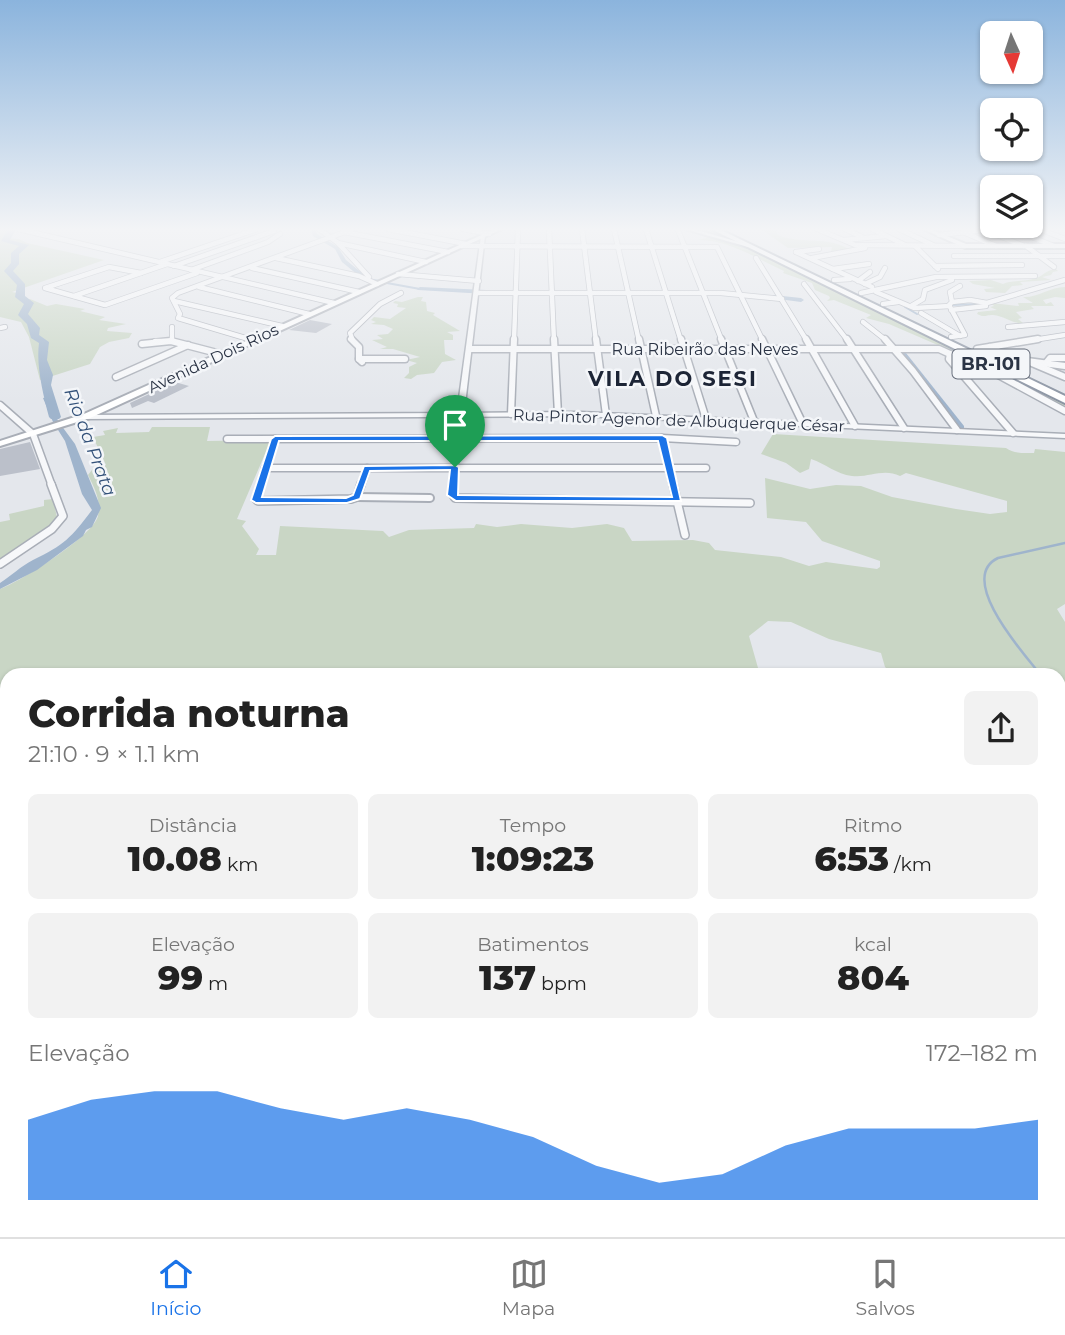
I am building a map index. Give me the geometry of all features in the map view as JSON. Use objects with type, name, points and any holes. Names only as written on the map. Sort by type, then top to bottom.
[{"type":"highway","name":"BR-101","points":[[833,287],[1065,400]]},
{"type":"highway","name":"BR-101","points":[[849,287],[1065,390]]},
{"type":"main road","name":"Avenida Dois Rios","points":[[0,444],[83,418],[370,287]]},
{"type":"street","points":[[49,287],[45,289],[105,305],[158,287]]},
{"type":"street","points":[[74,296],[101,287]]},
{"type":"street","points":[[251,340],[178,318],[180,315],[172,298],[175,294],[199,287],[309,314]]},
{"type":"street","points":[[266,287],[334,303]]},
{"type":"street","points":[[336,287],[359,292]]},
{"type":"street","points":[[478,287],[456,438],[452,495],[458,498],[677,499],[750,503]]},
{"type":"street","points":[[511,414],[516,287]]},
{"type":"street","points":[[552,287],[558,414]]},
{"type":"street","points":[[589,287],[606,415]]},
{"type":"street","points":[[626,287],[656,416]]},
{"type":"street","points":[[664,287],[706,419]]},
{"type":"street","points":[[701,287],[754,421]]},
{"type":"street","points":[[736,287],[803,424]]},
{"type":"street","points":[[775,287],[855,426]]},
{"type":"street","points":[[806,287],[854,349],[904,428]]},
{"type":"street","points":[[870,287],[913,307],[990,304]]},
{"type":"street","points":[[861,293],[883,287]]},
{"type":"street","points":[[913,307],[923,299],[925,290],[934,287]]},
{"type":"street","points":[[921,313],[955,336],[965,335],[950,306],[950,292],[957,287]]},
{"type":"street","points":[[950,306],[973,300],[983,303],[1041,287]]},
{"type":"street","points":[[478,292],[703,292],[782,298]]},
{"type":"street","points":[[401,293],[380,304],[351,331],[350,338],[359,346],[360,361],[404,359]]},
{"type":"street","points":[[174,301],[282,327]]},
{"type":"street","points":[[883,304],[901,302]]},
{"type":"street","points":[[863,322],[878,332],[894,349],[957,430]]},
{"type":"street","points":[[1008,327],[1065,322]]},
{"type":"street","points":[[172,327],[172,340]]},
{"type":"street","points":[[977,349],[1065,335]]},
{"type":"street","points":[[142,344],[154,340],[172,340],[220,354]]},
{"type":"street","points":[[116,377],[188,345]]},
{"type":"street","points":[[990,347],[1013,359]]},
{"type":"street","name":"Rua Ribeirão das Neves","points":[[470,349],[939,349],[950,354]]},
{"type":"street","points":[[1013,433],[949,359],[950,354],[980,365],[1065,411]]},
{"type":"street","points":[[1046,363],[1050,358],[1065,358]]},
{"type":"street","points":[[1001,360],[1013,359],[1065,366]]},
{"type":"street","points":[[1030,361],[1065,377]]},
{"type":"street","points":[[0,405],[33,434],[63,516],[60,522],[0,564]]},
{"type":"street","name":"Rua Pintor Agenor de Albuquerque César","points":[[83,418],[558,414],[656,416],[1065,436]]},
{"type":"street","points":[[662,438],[685,535]]},
{"type":"street","points":[[228,439],[662,438],[736,442]]},
{"type":"street","points":[[275,439],[256,500],[342,501],[357,496],[430,498]]},
{"type":"street","points":[[265,468],[706,468]]},
{"type":"street","points":[[357,496],[367,468]]},
{"type":"green space","points":[[0,287],[27,287],[12,292],[17,293],[16,296],[21,300],[30,299],[47,306],[56,304],[85,309],[80,311],[105,317],[99,320],[126,324],[108,328],[107,331],[132,333],[129,338],[109,342],[100,347],[90,364],[40,380],[29,337],[21,322],[0,317]]},
{"type":"green space","points":[[814,287],[830,287],[1065,402],[1065,408],[940,346],[889,324],[866,318],[871,315],[834,300],[827,301],[829,296]]},
{"type":"green space","points":[[836,287],[1065,394],[1065,398]]},
{"type":"green space","points":[[988,287],[1011,287],[1005,293],[986,292],[984,289],[995,288]]},
{"type":"green space","points":[[1065,287],[1065,298],[1043,300],[1054,306],[1031,306],[1034,309],[1016,312],[1023,323],[977,314],[997,310],[990,307],[994,306],[991,303],[1019,306],[1018,303],[1033,303],[1023,297]]},
{"type":"green space","points":[[423,297],[421,301],[426,302],[427,311],[435,313],[433,315],[460,331],[447,332],[453,335],[453,340],[444,340],[445,354],[456,360],[442,362],[434,373],[417,375],[411,379],[404,378],[409,373],[409,367],[417,363],[406,360],[420,357],[393,349],[380,349],[387,347],[372,340],[383,339],[377,335],[388,334],[393,329],[371,324],[376,322],[371,320],[374,317],[390,319],[406,308],[397,307],[398,304],[393,303],[395,301],[402,302]]},
{"type":"green space","points":[[152,427],[210,427],[207,441],[271,440],[237,519],[246,521],[242,526],[259,549],[256,555],[276,555],[280,526],[383,531],[389,537],[409,530],[474,528],[476,524],[497,527],[521,524],[572,528],[607,524],[624,528],[632,541],[693,540],[709,543],[715,550],[781,557],[809,566],[826,562],[877,569],[880,567],[880,561],[822,541],[806,522],[767,518],[765,478],[810,489],[836,485],[861,486],[892,497],[990,514],[1007,512],[1007,501],[906,473],[900,476],[888,473],[846,475],[811,459],[809,469],[800,473],[786,463],[761,454],[773,434],[1006,448],[1023,453],[1034,453],[1035,449],[1065,452],[1065,604],[1057,609],[1065,622],[1065,668],[886,668],[881,653],[829,639],[791,622],[768,621],[749,636],[758,668],[0,668],[0,589],[71,546],[93,524],[98,516],[99,505],[88,475],[95,466],[106,465],[93,437],[105,435],[103,431],[118,428],[116,433],[149,432]]},
{"type":"green space","points":[[53,499],[58,522],[0,562],[0,522],[10,520],[9,514],[44,506],[44,500]]},
{"type":"water","name":"Rio da Prata","points":[[51,396],[58,421],[75,444],[101,508],[92,527],[86,530],[83,536],[37,570],[0,589],[0,583],[24,565],[66,540],[92,510],[82,494],[65,441],[43,398]]},
{"type":"building","points":[[310,320],[332,324],[316,333],[289,330]]},
{"type":"building","points":[[175,382],[189,386],[154,403],[148,401],[132,408],[130,403]]},
{"type":"building","points":[[30,442],[40,469],[0,476],[0,449]]},
{"type":"waterway","name":"Rio da Prata","points":[[21,287],[20,297],[29,303],[23,315],[32,323],[31,327],[35,328],[34,336],[44,342],[42,360],[48,375],[46,385],[55,417]]},
{"type":"waterway","name":"Rio da Prata","points":[[407,287],[420,289]]},
{"type":"waterway","name":"Rio da Prata","points":[[420,289],[486,292]]},
{"type":"waterway","name":"Rio da Prata","points":[[773,297],[801,300]]},
{"type":"waterway","points":[[950,305],[981,304]]},
{"type":"waterway","points":[[908,307],[905,307],[917,314]]},
{"type":"waterway","name":"Rio da Prata","points":[[904,354],[961,428]]},
{"type":"waterway","points":[[1035,668],[1008,633],[988,598],[984,582],[987,568],[998,558],[1065,543]]},
{"type":"district","name":"VILA DO SESI","points":[[673,379]]},
{"type":"route","points":[[456,438],[662,438],[677,499],[456,498],[452,495],[455,467],[367,468],[357,496],[347,500],[256,500],[275,439],[456,438]]}]
